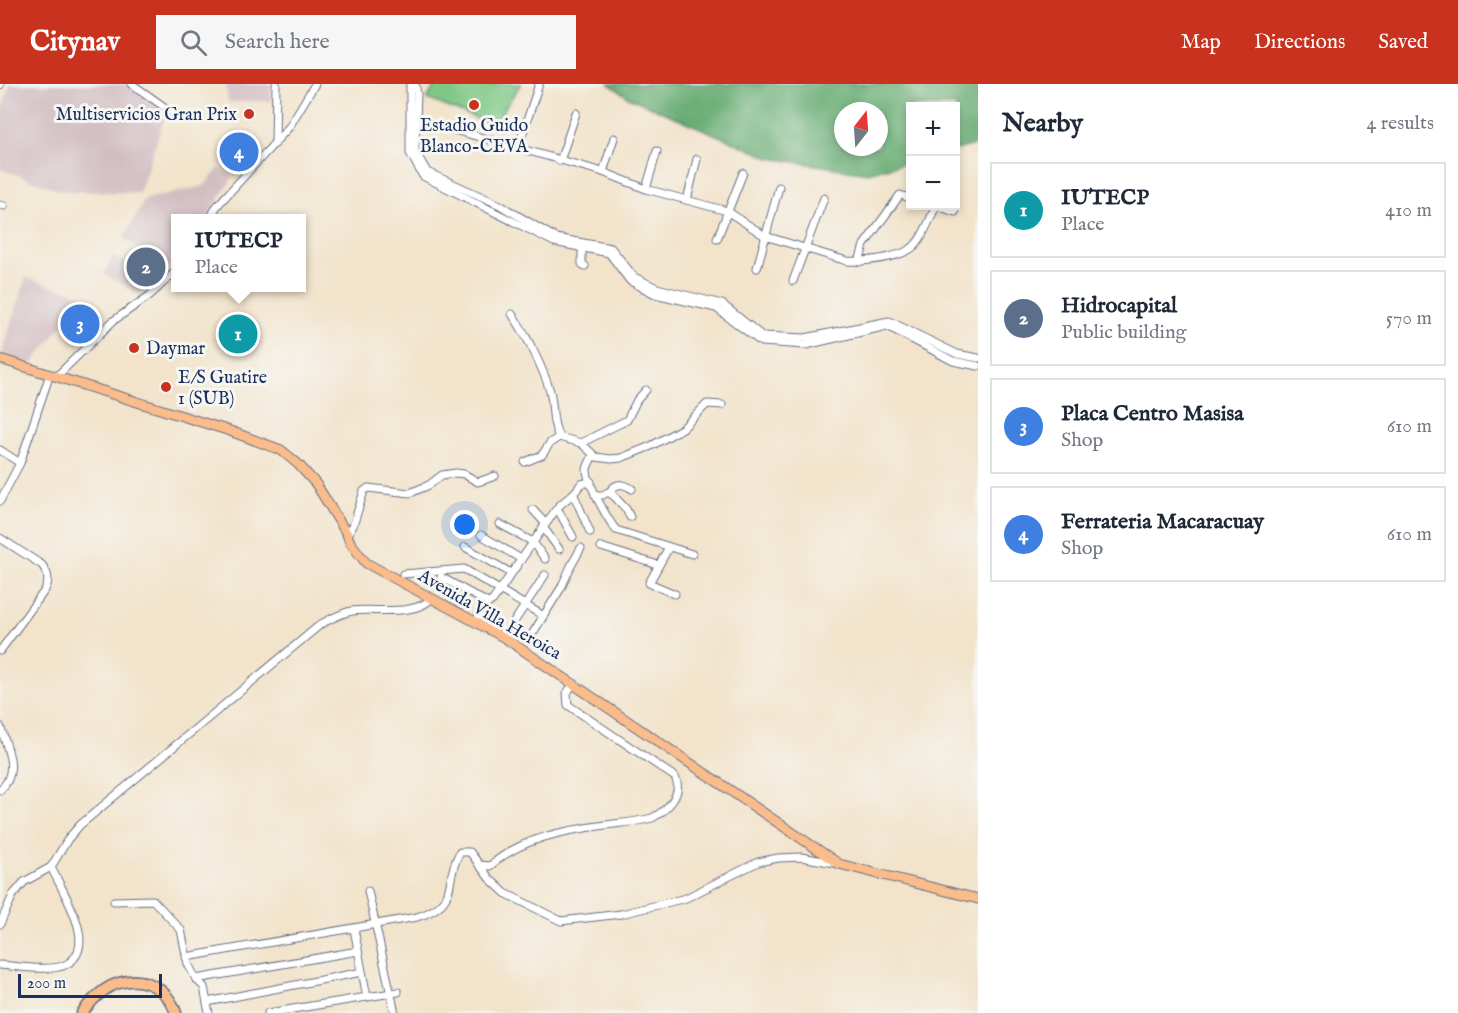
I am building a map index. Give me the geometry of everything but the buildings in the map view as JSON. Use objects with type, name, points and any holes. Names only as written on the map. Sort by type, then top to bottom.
[{"type":"highway","points":[[82,1013],[91,1000],[117,983],[135,980],[150,984],[166,993],[176,1013]]},
{"type":"main road","name":"Avenida Villa Heroica","points":[[0,359],[236,433],[280,450],[298,464],[316,484],[347,534],[350,543],[366,562],[505,638],[839,864],[978,899]]},
{"type":"street","points":[[132,84],[177,117]]},
{"type":"street","points":[[275,144],[276,84]]},
{"type":"street","points":[[213,214],[217,206],[289,127],[315,84]]},
{"type":"street","points":[[413,84],[417,93],[415,150],[427,172],[498,204],[556,238],[611,248],[634,277],[657,288],[722,304],[762,336],[805,338],[889,321],[957,354],[978,358]]},
{"type":"street","points":[[413,84],[410,153],[423,176],[554,242],[609,253],[630,281],[655,294],[716,308],[761,342],[806,345],[887,326],[953,361],[978,366]]},
{"type":"street","points":[[518,148],[539,84]]},
{"type":"street","points":[[560,160],[576,113]]},
{"type":"street","points":[[416,123],[436,125],[603,172],[646,189],[727,211],[765,236],[847,261],[859,262],[904,254],[916,245],[934,210]]},
{"type":"street","points":[[603,172],[614,138]]},
{"type":"street","points":[[646,189],[657,151]]},
{"type":"street","points":[[687,200],[697,159]]},
{"type":"street","points":[[717,239],[743,173]]},
{"type":"street","points":[[757,268],[779,187]]},
{"type":"street","points":[[859,262],[864,245],[900,195],[906,197]]},
{"type":"street","points":[[793,281],[824,198]]},
{"type":"street","points":[[949,210],[955,212]]},
{"type":"street","points":[[582,248],[582,264],[585,266]]},
{"type":"street","points":[[0,501],[20,463],[54,376],[113,321],[149,296],[171,276]]},
{"type":"street","points":[[512,314],[523,330],[549,390],[554,423],[560,437]]},
{"type":"street","points":[[581,443],[627,420],[637,400],[646,390]]},
{"type":"street","points":[[525,462],[542,455],[550,443],[560,437],[581,443],[592,455],[602,459],[634,454],[683,428],[707,404],[722,405]]},
{"type":"street","points":[[0,450],[20,463]]},
{"type":"street","points":[[592,455],[587,468],[591,482],[616,530],[692,554]]},
{"type":"street","points":[[347,534],[353,526],[364,491],[368,488],[410,492],[429,485],[446,474],[460,473],[478,482],[495,476]]},
{"type":"street","points":[[477,621],[557,508],[574,495],[581,484],[591,482]]},
{"type":"street","points":[[614,496],[611,490],[614,486],[620,484],[632,489]]},
{"type":"street","points":[[596,495],[608,492],[623,506],[630,517]]},
{"type":"street","points":[[574,495],[590,532]]},
{"type":"street","points":[[557,508],[573,537]]},
{"type":"street","points":[[533,510],[560,549]]},
{"type":"street","points":[[500,524],[533,542],[545,559]]},
{"type":"street","points":[[481,535],[521,559]]},
{"type":"street","points":[[0,538],[42,565],[49,582],[0,651]]},
{"type":"street","points":[[465,547],[511,573]]},
{"type":"street","points":[[602,547],[658,565]]},
{"type":"street","points":[[531,636],[542,615],[561,588],[581,548]]},
{"type":"street","points":[[669,548],[649,583],[675,594]]},
{"type":"street","points":[[403,574],[464,569],[542,615]]},
{"type":"street","points":[[512,625],[524,604],[546,575]]},
{"type":"street","points":[[441,577],[488,603]]},
{"type":"street","points":[[0,924],[13,895],[24,882],[51,867],[68,839],[80,825],[321,624],[337,615],[353,611],[390,611],[417,606],[429,602],[432,598]]},
{"type":"street","points":[[479,865],[490,866],[518,847],[558,833],[652,818],[660,814],[678,791],[675,777],[568,705],[567,693],[574,683]]},
{"type":"street","points":[[0,726],[11,766],[7,783],[0,790]]},
{"type":"street","points":[[186,957],[354,929],[434,912],[445,902],[460,852],[470,852],[489,878],[505,893],[561,921],[621,914],[686,898],[758,862],[801,857],[839,864]]},
{"type":"street","points":[[0,965],[50,968],[64,966],[75,957],[81,944],[80,930],[51,867]]},
{"type":"street","points":[[368,891],[395,992],[395,1013]]},
{"type":"street","points":[[114,901],[153,900],[178,926],[188,964],[196,979],[204,987],[209,1013]]},
{"type":"street","points":[[354,929],[367,997]]},
{"type":"street","points":[[196,979],[358,951]]},
{"type":"street","points":[[207,1002],[362,972]]},
{"type":"street","points":[[268,1013],[395,992]]},
{"type":"shaded area","points":[[10,84],[129,84],[167,111],[139,193],[62,191],[0,169],[0,115]]},
{"type":"shaded area","points":[[226,84],[271,84],[271,101],[228,102]]},
{"type":"shaded area","points":[[219,168],[233,177],[209,214],[171,214],[171,264],[169,266],[123,238],[145,199],[204,186]]},
{"type":"shaded area","points":[[113,256],[158,283],[139,294],[104,274]]},
{"type":"shaded area","points":[[26,278],[84,296],[30,367],[1,355]]},
{"type":"green space","name":"Estadio Guido Blanco-CEVA","points":[[436,84],[521,84],[493,125],[427,99]]},
{"type":"green space","points":[[609,84],[978,84],[978,144],[960,149],[960,102],[906,102],[906,163],[868,173],[770,158],[628,97]]},
{"type":"place","name":"Estadio Guido Blanco-CEVA","points":[[474,105]]},
{"type":"place","name":"Multiservicios Gran Prix","points":[[249,114]]},
{"type":"place","name":"Ferrateria Macaracuay","points":[[239,152]]},
{"type":"place","name":"Hidrocapital","points":[[146,267]]},
{"type":"place","name":"Placa Centro Masisa","points":[[80,324]]},
{"type":"place","name":"IUTECP","points":[[238,334]]},
{"type":"place","name":"Daymar","points":[[134,348]]},
{"type":"place","name":"E/S Guatire 1 (SUB)","points":[[166,387]]}]
